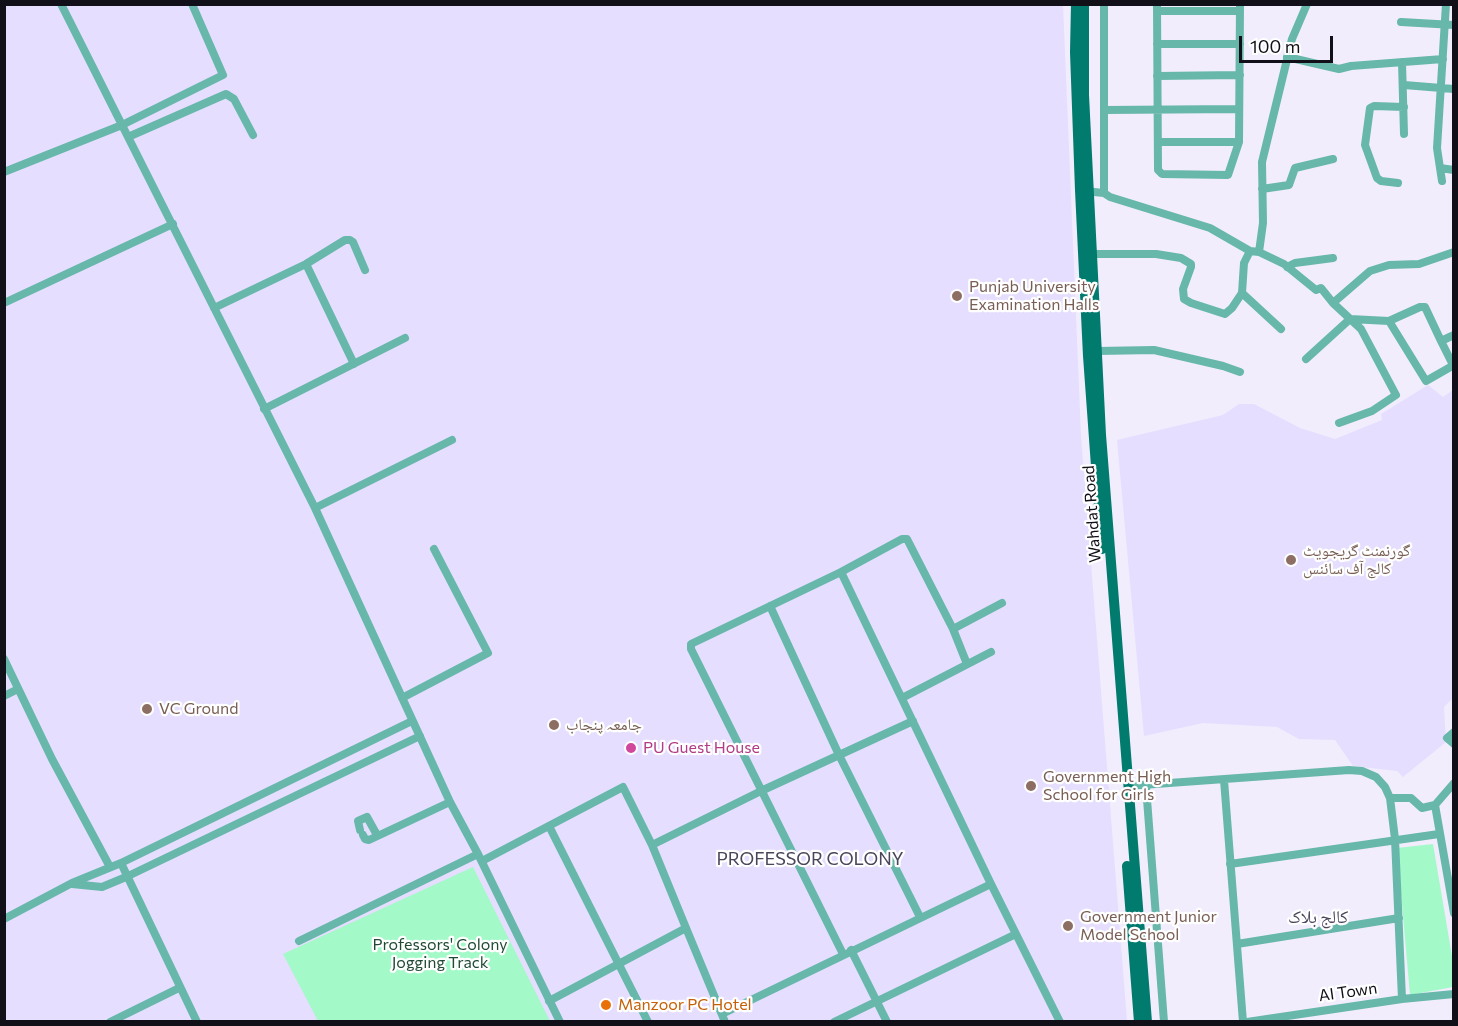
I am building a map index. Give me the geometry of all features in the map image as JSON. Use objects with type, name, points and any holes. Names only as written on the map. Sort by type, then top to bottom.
[{"type":"main road","name":"Wahdat Road","points":[[1076,4],[1075,52],[1084,191],[1092,254],[1108,530],[1128,786],[1139,1022]]},
{"type":"main road","name":"Wahdat Road","points":[[1084,4],[1084,191],[1088,356],[1133,887],[1147,1022]]},
{"type":"street","points":[[62,4],[315,508],[450,802],[480,857],[560,1022]]},
{"type":"street","points":[[4,172],[122,125],[223,75],[192,4]]},
{"type":"street","points":[[1104,4],[1104,193]]},
{"type":"street","points":[[1092,254],[1171,255],[1181,258],[1191,264],[1183,289],[1184,299],[1225,314],[1232,308],[1242,292],[1244,263],[1254,251],[1263,223],[1262,162],[1292,39],[1307,4]]},
{"type":"street","points":[[1442,181],[1437,148],[1443,58],[1449,25],[1446,4]]},
{"type":"street","points":[[1157,8],[1240,8],[1239,142],[1228,175],[1162,174],[1158,170],[1157,8]]},
{"type":"street","points":[[1401,22],[1449,25]]},
{"type":"street","points":[[1157,44],[1240,44]]},
{"type":"street","points":[[1287,57],[1340,69],[1351,66],[1454,57]]},
{"type":"street","points":[[1402,62],[1404,134]]},
{"type":"street","points":[[1157,76],[1239,75]]},
{"type":"street","points":[[1404,85],[1454,89]]},
{"type":"street","points":[[128,137],[226,94],[234,99],[253,135]]},
{"type":"street","points":[[1398,183],[1377,178],[1365,145],[1370,108],[1374,106],[1404,107]]},
{"type":"street","points":[[1104,110],[1239,109]]},
{"type":"street","points":[[1158,142],[1239,142]]},
{"type":"street","points":[[1262,189],[1289,185],[1295,168],[1333,159]]},
{"type":"street","points":[[1440,168],[1454,170]]},
{"type":"street","points":[[1084,191],[1104,193],[1210,228],[1287,267],[1316,290],[1321,288],[1333,303],[1361,329],[1396,395],[1372,411],[1339,423]]},
{"type":"street","points":[[4,303],[173,224]]},
{"type":"street","points":[[214,308],[306,264],[345,240],[353,242],[364,270]]},
{"type":"street","points":[[1333,303],[1370,271],[1389,266],[1419,264],[1454,252]]},
{"type":"street","points":[[1287,267],[1295,263],[1333,258]]},
{"type":"street","points":[[306,264],[354,364]]},
{"type":"street","points":[[1242,292],[1281,329]]},
{"type":"street","points":[[1306,359],[1350,319],[1389,321],[1420,307],[1425,307],[1453,365],[1426,381],[1389,321]]},
{"type":"street","points":[[1441,341],[1454,335]]},
{"type":"street","points":[[264,409],[405,338]]},
{"type":"street","points":[[1097,351],[1154,350],[1240,372]]},
{"type":"street","points":[[315,508],[452,440]]},
{"type":"street","points":[[887,1022],[760,791],[691,649],[691,644],[842,572],[902,539],[907,539],[953,629],[967,664]]},
{"type":"street","points":[[402,698],[488,653],[434,549]]},
{"type":"street","points":[[842,572],[990,884],[1059,1021]]},
{"type":"street","points":[[953,629],[1002,603]]},
{"type":"street","points":[[770,606],[839,755],[920,917]]},
{"type":"street","points":[[902,698],[990,652]]},
{"type":"street","points":[[4,659],[110,867]]},
{"type":"street","points":[[4,696],[18,689]]},
{"type":"street","points":[[4,919],[412,721]]},
{"type":"street","points":[[652,845],[760,791],[913,721]]},
{"type":"street","points":[[1454,732],[1447,738],[1454,744]]},
{"type":"street","points":[[72,884],[102,887],[126,877],[420,736]]},
{"type":"street","points":[[1128,786],[1349,770],[1362,771],[1377,777],[1390,798],[1395,840],[1402,999]]},
{"type":"street","points":[[1224,780],[1245,1022]]},
{"type":"street","points":[[1390,798],[1411,798],[1422,808],[1435,805],[1454,783]]},
{"type":"street","points":[[1146,786],[1164,1022]]},
{"type":"street","points":[[300,941],[549,826],[623,787],[652,845],[724,1018],[847,952],[990,884]]},
{"type":"street","points":[[377,835],[367,817],[358,822],[368,840],[450,802]]},
{"type":"street","points":[[1435,805],[1454,913]]},
{"type":"street","points":[[549,826],[648,1022]]},
{"type":"street","points":[[1230,864],[1439,834]]},
{"type":"street","points":[[121,863],[197,1022]]},
{"type":"street","points":[[1447,878],[1454,869]]},
{"type":"street","points":[[1237,944],[1399,918]]},
{"type":"street","points":[[549,1000],[686,928]]},
{"type":"street","points":[[834,1022],[1016,934]]},
{"type":"street","points":[[110,1022],[179,988]]},
{"type":"street","name":"AI Town","points":[[1245,1022],[1402,999],[1454,994]]},
{"type":"shaded area","name":"جامعہ پنجاب","points":[[5,5],[1063,5],[1081,436],[1127,1021],[5,1022]]},
{"type":"shaded area","name":"گورنمنٹ گریجویٹ کالج آف سائنس","points":[[1428,385],[1443,397],[1453,390],[1454,697],[1444,707],[1446,742],[1403,777],[1397,771],[1353,766],[1335,740],[1299,739],[1277,727],[1203,723],[1144,736],[1117,440],[1223,415],[1239,404],[1254,404],[1300,428],[1335,439],[1382,420],[1381,414]]},
{"type":"green space","points":[[1433,844],[1453,962],[1453,987],[1410,995],[1397,848]]},
{"type":"green space","name":"Professors' Colony Jogging Track","points":[[473,867],[550,1021],[318,1021],[283,954]]},
{"type":"place","name":"Punjab University Examination Halls","points":[[957,296]]},
{"type":"place","name":"گورنمنٹ گریجویٹ کالج آف سائنس","points":[[1291,560]]},
{"type":"place","name":"VC Ground","points":[[147,709]]},
{"type":"place","name":"جامعہ پنجاب","points":[[554,725]]},
{"type":"place","name":"PU Guest House","points":[[631,748]]},
{"type":"place","name":"Government High School for Girls","points":[[1031,786]]},
{"type":"place","name":"Government Junior Model School","points":[[1068,926]]},
{"type":"place","name":"Manzoor PC Hotel","points":[[606,1005]]},
{"type":"district","name":"PROFESSOR COLONY","points":[[810,859]]},
{"type":"district","name":"کالج بلاک","points":[[1318,917]]}]
